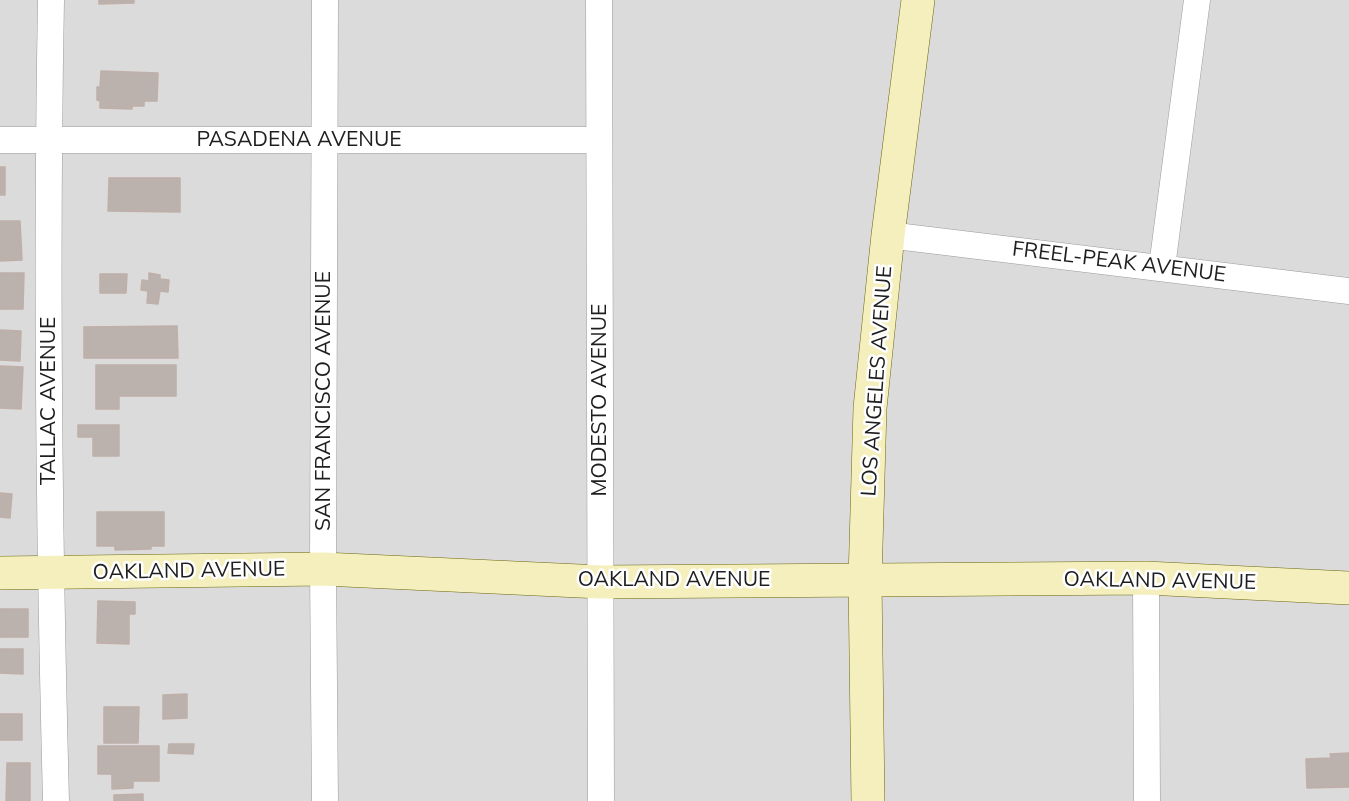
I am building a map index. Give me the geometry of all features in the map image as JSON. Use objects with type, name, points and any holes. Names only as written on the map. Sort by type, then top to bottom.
[{"type":"street","name":"TALLAC AVENUE","points":[[51,0],[48,141],[50,573],[56,801]]},
{"type":"street","name":"SAN FRANCISCO AVENUE","points":[[325,0],[323,569],[325,801]]},
{"type":"street","name":"MODESTO AVENUE","points":[[599,0],[601,801]]},
{"type":"street","name":"LOS ANGELES AVENUE","points":[[868,801],[866,580],[870,408],[888,235],[918,0]]},
{"type":"street","points":[[1162,267],[1197,0]]},
{"type":"street","name":"PASADENA AVENUE","points":[[0,140],[598,140]]},
{"type":"street","name":"FREEL-PEAK AVENUE","points":[[888,235],[1349,291]]},
{"type":"street","name":"OAKLAND AVENUE","points":[[0,573],[323,569],[601,582],[1146,578],[1349,588]]},
{"type":"street","points":[[1146,578],[1147,801]]},
{"type":"shaded area","points":[[0,0],[1349,0],[1349,801],[0,801]]},
{"type":"building","points":[[99,0],[134,0],[134,3],[99,4]]},
{"type":"building","points":[[101,71],[158,73],[157,101],[144,101],[144,106],[132,106],[132,109],[100,108],[100,101],[97,100],[97,87],[100,87]]},
{"type":"building","points":[[0,167],[5,167],[5,195],[0,195]]},
{"type":"building","points":[[109,178],[180,178],[180,212],[108,211]]},
{"type":"building","points":[[0,221],[20,221],[22,260],[0,261]]},
{"type":"building","points":[[0,273],[24,273],[23,309],[0,309]]},
{"type":"building","points":[[149,273],[160,275],[160,279],[169,280],[168,292],[160,291],[158,304],[147,303],[148,291],[141,290],[142,280],[149,281]]},
{"type":"building","points":[[100,274],[127,274],[126,293],[100,293]]},
{"type":"building","points":[[177,326],[178,358],[84,358],[84,327]]},
{"type":"building","points":[[0,330],[21,331],[20,361],[0,360]]},
{"type":"building","points":[[96,365],[176,365],[176,396],[119,396],[119,409],[96,409]]},
{"type":"building","points":[[0,366],[23,367],[21,409],[0,408]]},
{"type":"building","points":[[78,425],[119,425],[119,456],[93,456],[93,437],[78,437]]},
{"type":"building","points":[[0,493],[12,494],[10,518],[0,517]]},
{"type":"building","points":[[97,512],[164,512],[164,546],[151,546],[151,549],[115,550],[115,546],[97,546]]},
{"type":"building","points":[[98,601],[135,602],[135,614],[129,614],[129,644],[97,643]]},
{"type":"building","points":[[0,609],[28,609],[28,637],[0,637]]},
{"type":"building","points":[[0,649],[23,649],[23,674],[0,673]]},
{"type":"building","points":[[187,694],[187,718],[163,719],[163,695]]},
{"type":"building","points":[[104,707],[139,707],[138,743],[104,743]]},
{"type":"building","points":[[0,714],[22,714],[22,740],[0,740]]},
{"type":"building","points":[[169,744],[194,744],[193,754],[168,753]]},
{"type":"building","points":[[98,746],[159,746],[159,781],[133,781],[133,788],[112,789],[112,774],[98,774]]},
{"type":"building","points":[[1349,753],[1349,787],[1307,788],[1306,759],[1331,758],[1330,754]]},
{"type":"building","points":[[7,763],[30,763],[30,801],[6,801]]},
{"type":"building","points":[[143,794],[143,801],[114,801],[114,795]]}]
